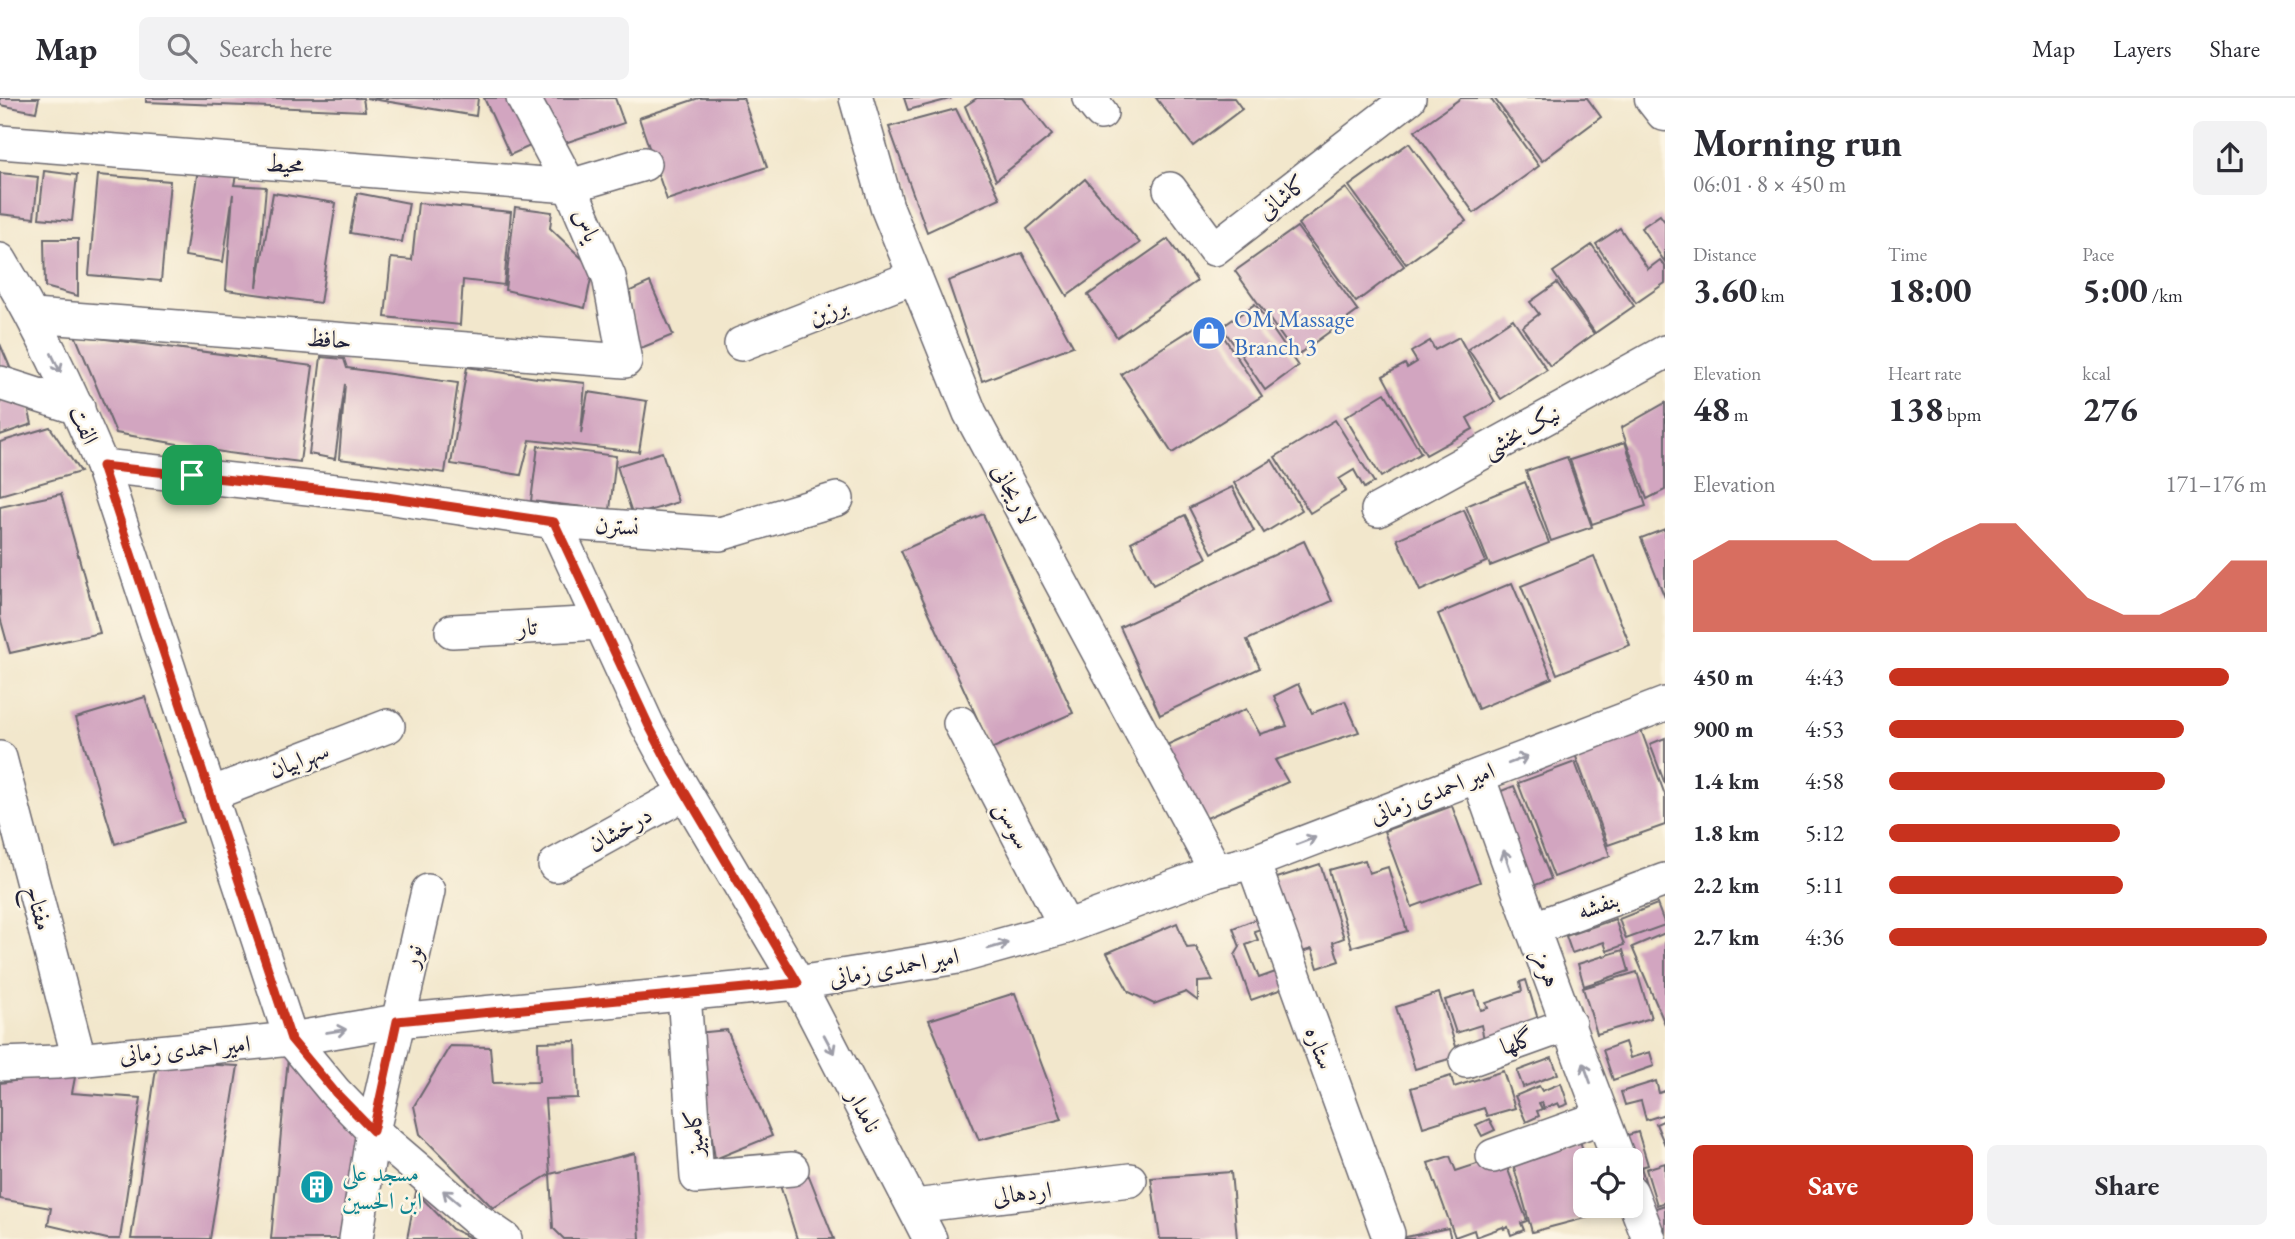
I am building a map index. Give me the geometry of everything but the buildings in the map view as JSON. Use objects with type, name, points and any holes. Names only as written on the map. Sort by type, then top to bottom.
[{"type":"main road","points":[[1654,98],[1665,112]]},
{"type":"street","name":"یاس","points":[[523,98],[570,186],[609,277],[625,361]]},
{"type":"street","name":"لاریجانی","points":[[856,98],[887,207],[970,413],[1216,871]]},
{"type":"street","name":"کاشانی","points":[[1170,189],[1214,249],[1409,98]]},
{"type":"street","name":"محیط","points":[[0,142],[570,186]]},
{"type":"street","points":[[570,186],[644,164]]},
{"type":"street","name":"الفت","points":[[0,260],[33,316],[78,408],[102,466],[291,1039]]},
{"type":"street","name":"برزین","points":[[741,344],[914,277]]},
{"type":"street","name":"حافظ","points":[[33,316],[625,361]]},
{"type":"street","name":"نیک بخشی","points":[[1378,510],[1665,352]]},
{"type":"street","points":[[0,383],[78,408]]},
{"type":"street","name":"نسترن","points":[[102,466],[373,495],[554,522],[720,534],[837,499]]},
{"type":"street","name":"نامدار","points":[[554,522],[649,726],[685,793],[798,983],[930,1239]]},
{"type":"street","name":"تار","points":[[452,631],[601,623]]},
{"type":"street","name":"امیر احمدی زمانی","points":[[0,1064],[291,1039],[397,1021],[798,983],[958,957],[1066,927],[1216,871],[1253,862],[1665,704]]},
{"type":"street","name":"سوسن","points":[[960,723],[1066,927]]},
{"type":"street","name":"سهرابیان","points":[[211,794],[387,726]]},
{"type":"street","name":"مفتاح","points":[[0,758],[79,1059]]},
{"type":"street","name":"هرمز","points":[[1478,776],[1614,1148]]},
{"type":"street","name":"درخشان","points":[[555,864],[685,793]]},
{"type":"street","name":"ستاره","points":[[1253,862],[1388,1234]]},
{"type":"street","name":"بنفشه","points":[[1532,929],[1665,880]]},
{"type":"street","name":"نور","points":[[356,1239],[373,1131],[428,891]]},
{"type":"street","name":"کامبیز","points":[[684,994],[697,1177],[792,1170]]},
{"type":"street","name":"گلها","points":[[1466,1061],[1569,1024]]},
{"type":"street","points":[[291,1039],[335,1092],[373,1131],[476,1219],[505,1239]]},
{"type":"street","points":[[1493,1156],[1602,1117]]},
{"type":"street","name":"اردهالی","points":[[914,1206],[1130,1181]]},
{"type":"street","points":[[1641,1218],[1649,1239]]},
{"type":"place","name":"OM Massage Branch 3","points":[[1209,333]]},
{"type":"place","name":"مسجد علی ابن الحسین","points":[[317,1187]]},
{"type":"route","points":[[102,466],[192,475],[373,495],[554,522],[673,772],[798,983],[397,1021],[373,1131],[335,1092],[291,1039],[102,466]]}]
